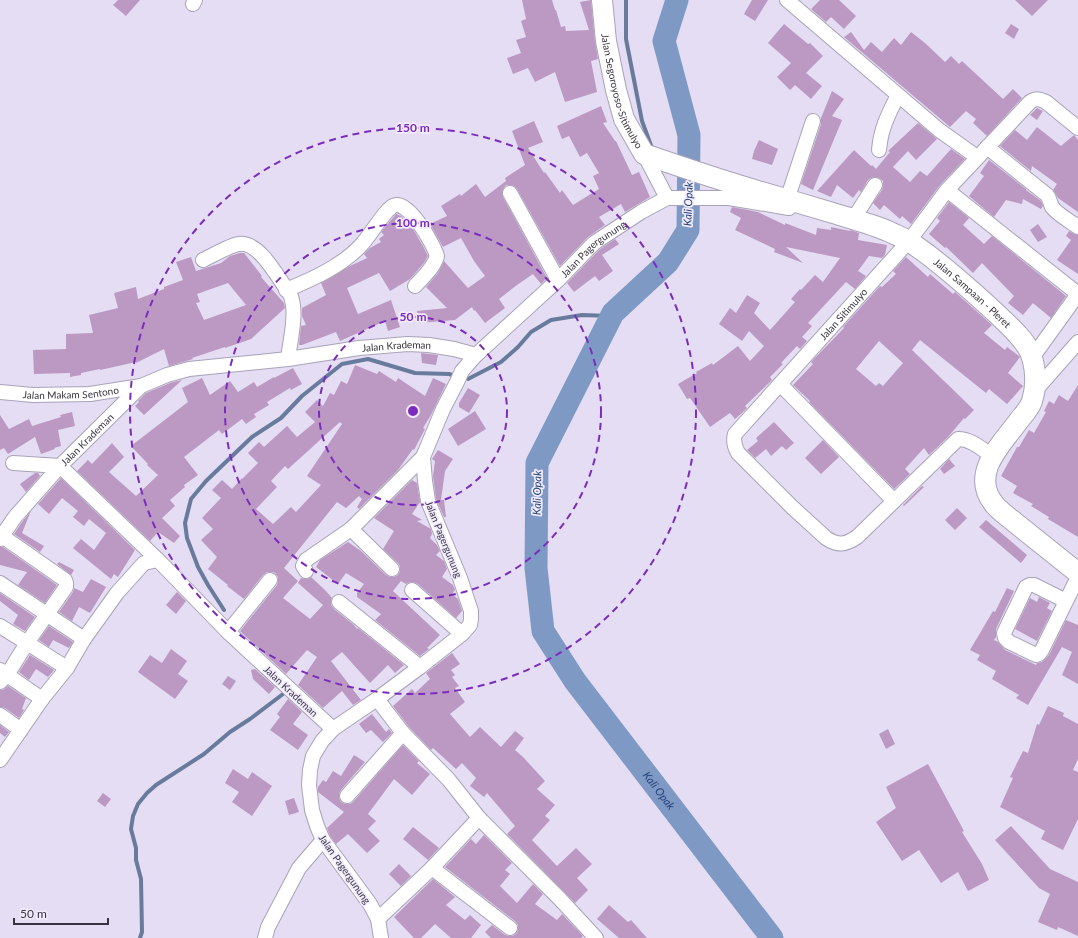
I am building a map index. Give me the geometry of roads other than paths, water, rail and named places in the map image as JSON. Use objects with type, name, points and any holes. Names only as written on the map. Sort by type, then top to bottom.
[{"type":"main road","name":"Jalan Segoroyoso-Sitimulyo","points":[[602,0],[606,41],[616,90],[624,119],[652,157]]},
{"type":"main road","name":"Jalan Sampaan - Pleret","points":[[652,157],[729,191],[787,200],[845,216],[889,231],[909,241],[941,265],[987,304],[1022,340],[1030,352],[1036,376],[1034,392],[1029,407],[995,451],[989,462],[985,476],[987,494],[993,504],[1002,513],[1078,573]]},
{"type":"street","points":[[787,0],[939,130],[977,157]]},
{"type":"street","points":[[879,150],[882,129],[898,95]]},
{"type":"street","name":"Jalan Sitimulyo","points":[[894,501],[857,537],[844,544],[832,542],[792,507],[738,453],[734,447],[736,434],[909,241],[947,190],[1030,102],[1035,99],[1041,99],[1078,128]]},
{"type":"street","points":[[787,200],[814,121]]},
{"type":"street","points":[[987,146],[1047,195],[1056,211],[1078,227]]},
{"type":"street","name":"Jalan Segoroyoso-Sitimulyo","points":[[652,157],[673,198]]},
{"type":"street","points":[[845,216],[875,185]]},
{"type":"street","points":[[947,190],[1078,294],[1032,358]]},
{"type":"street","name":"Jalan Pagergunung","points":[[381,938],[378,919],[370,904],[323,840],[317,826],[312,810],[308,785],[310,770],[313,756],[322,741],[333,729],[420,667],[462,634],[470,625],[471,611],[460,578],[428,501],[424,481],[423,457],[443,409],[459,377],[476,355],[558,280],[594,243],[641,212],[673,198],[729,191],[758,203],[845,216]]},
{"type":"street","points":[[510,193],[558,280]]},
{"type":"street","points":[[286,290],[310,280],[346,259],[363,243],[388,210],[397,205],[406,209],[422,227],[437,256],[432,267],[415,286]]},
{"type":"street","points":[[203,260],[237,244],[244,244],[255,249],[270,264],[292,299],[294,308],[288,359]]},
{"type":"street","points":[[1034,392],[1078,342]]},
{"type":"street","name":"Jalan Krademan","points":[[333,729],[228,632],[158,560],[60,466],[141,386],[167,375],[189,369],[288,359],[359,348],[408,344],[429,345],[454,349],[476,355]]},
{"type":"street","points":[[780,384],[894,501],[958,438],[973,442],[992,456]]},
{"type":"street","name":"Jalan Makam Sentono","points":[[0,392],[33,395],[90,394],[141,386]]},
{"type":"street","points":[[306,571],[303,566],[306,560],[351,529],[423,457]]},
{"type":"street","points":[[13,463],[60,466]]},
{"type":"street","points":[[42,699],[2,676],[66,587],[65,580],[1,538],[15,518],[60,466]]},
{"type":"street","points":[[351,529],[392,569]]},
{"type":"street","points":[[0,758],[42,699],[67,668],[84,639],[117,593],[144,563],[158,560]]},
{"type":"street","points":[[1066,601],[1034,585],[1026,587],[1004,633],[1005,638],[1009,642],[1036,655],[1039,654],[1066,601],[1078,577]]},
{"type":"street","points":[[228,632],[270,580]]},
{"type":"street","points":[[0,583],[84,639]]},
{"type":"street","points":[[412,590],[462,634]]},
{"type":"street","points":[[339,602],[420,667]]},
{"type":"street","points":[[0,626],[67,668]]},
{"type":"street","points":[[377,699],[403,733],[449,780],[479,818],[560,899],[596,938]]},
{"type":"street","points":[[0,715],[21,730]]},
{"type":"street","points":[[347,796],[403,733]]},
{"type":"street","points":[[378,919],[432,868],[479,818]]},
{"type":"street","points":[[265,938],[268,927],[299,868],[323,840]]},
{"type":"street","points":[[432,868],[510,928]]},
{"type":"waterway","points":[[626,0],[626,39],[642,121],[653,151]]},
{"type":"waterway","name":"Kali Opak","points":[[677,0],[664,41],[689,135],[688,230],[668,262],[613,313],[537,463],[536,568],[543,631],[575,681],[772,938]]},
{"type":"waterway","points":[[463,377],[468,379],[501,362],[518,347],[531,332],[551,320],[582,315],[611,316]]},
{"type":"waterway","points":[[224,610],[198,567],[187,538],[185,523],[191,499],[206,481],[252,437],[281,418],[302,396],[342,364],[368,359],[415,373],[449,374],[456,376]]},
{"type":"waterway","points":[[140,938],[142,932],[141,879],[131,829],[133,816],[138,804],[156,785],[204,754],[230,732],[283,694]]}]
